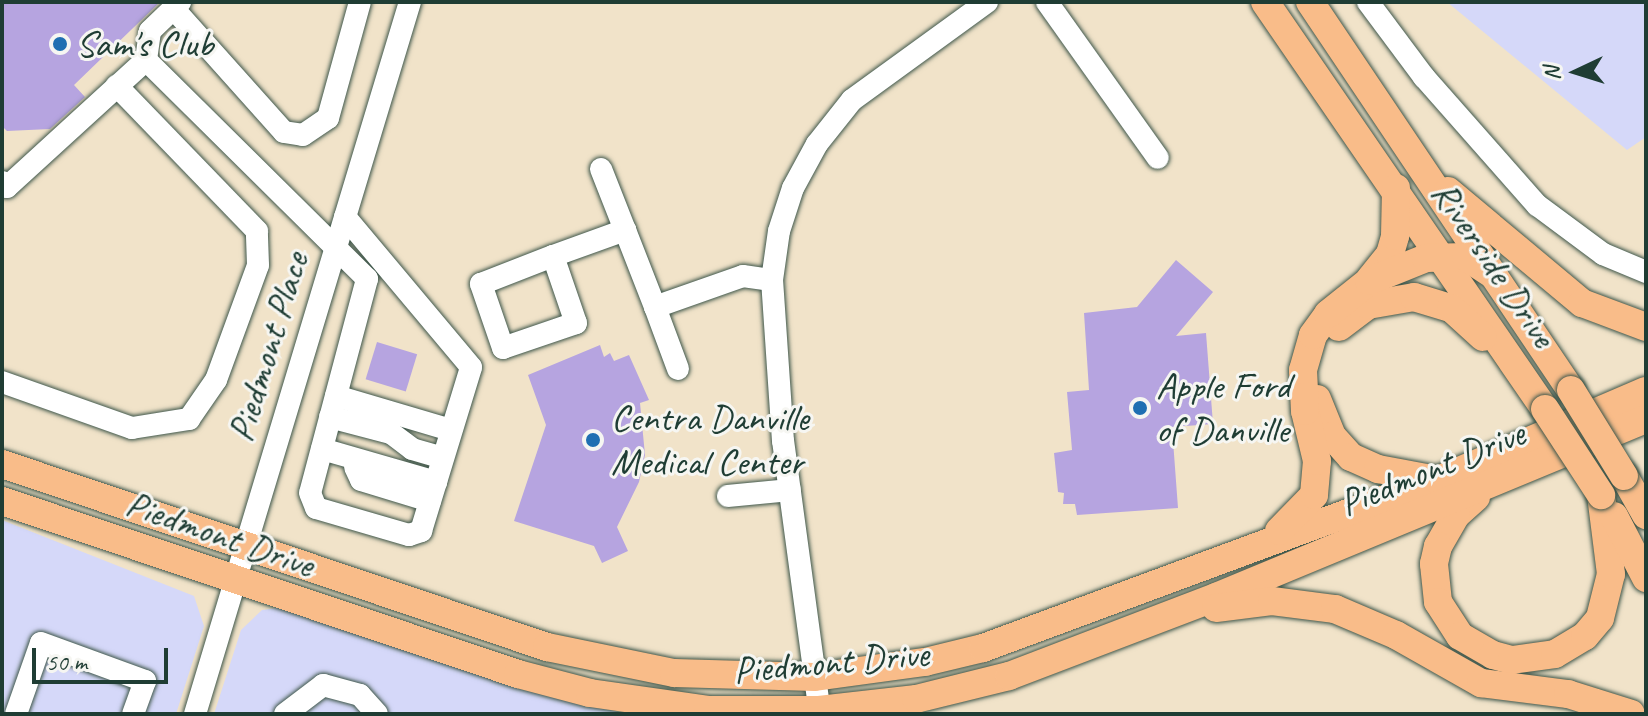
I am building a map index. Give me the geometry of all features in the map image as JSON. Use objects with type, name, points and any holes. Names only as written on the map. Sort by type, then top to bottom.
[{"type":"main road","name":"Riverside Drive","points":[[1265,2],[1523,375],[1601,495],[1646,578]]},
{"type":"main road","name":"Riverside Drive","points":[[1310,2],[1571,390],[1646,515]]},
{"type":"main road","points":[[1426,177],[1582,303],[1646,327]]},
{"type":"main road","points":[[1166,581],[1274,535],[1307,507],[1317,471],[1302,388],[1307,348],[1328,314],[1369,281],[1390,254],[1395,236],[1396,188]]},
{"type":"main road","points":[[1369,281],[1442,254],[1466,257],[1492,274]]},
{"type":"main road","points":[[1438,480],[1362,463],[1332,436],[1317,385],[1319,365],[1338,328],[1352,314],[1387,299],[1437,302],[1468,319],[1523,375]]},
{"type":"main road","name":"Piedmont Drive","points":[[2,464],[520,639],[601,660],[716,677],[815,677],[925,662],[983,648],[1438,480],[1646,391]]},
{"type":"main road","name":"Piedmont Drive","points":[[2,501],[590,693],[708,710],[820,712],[916,699],[1009,676],[1506,480],[1646,419]]},
{"type":"main road","points":[[1506,480],[1456,515],[1438,546],[1434,583],[1445,619],[1460,636],[1493,655],[1512,660],[1555,654],[1585,636],[1600,618],[1607,604],[1611,562],[1601,495]]},
{"type":"main road","points":[[1171,613],[1272,601],[1335,609],[1396,635],[1454,672],[1481,683],[1568,694],[1631,714]]},
{"type":"street","points":[[4,187],[146,60],[150,31],[177,5],[284,132],[303,135],[328,118],[360,2]]},
{"type":"street","name":"Piedmont Place","points":[[195,714],[243,546],[410,2]]},
{"type":"street","points":[[820,712],[790,490],[772,280],[779,231],[793,188],[817,144],[852,100],[987,2]]},
{"type":"street","points":[[1047,2],[1158,158]]},
{"type":"street","points":[[1368,2],[1424,77],[1537,205],[1603,254],[1646,272]]},
{"type":"street","points":[[146,60],[367,279],[310,493],[316,508],[409,535],[421,531],[471,367],[345,217]]},
{"type":"street","points":[[2,382],[132,428],[189,419],[216,380],[258,265],[257,231],[117,86]]},
{"type":"street","points":[[601,169],[678,369]]},
{"type":"street","points":[[553,256],[576,323],[503,348],[481,284],[553,256],[625,230]]},
{"type":"street","points":[[655,307],[743,276],[772,280]]},
{"type":"street","points":[[328,427],[448,442]]},
{"type":"street","points":[[328,427],[391,433],[412,449],[448,442]]},
{"type":"street","points":[[328,427],[361,480],[433,491]]},
{"type":"street","points":[[328,427],[433,491]]},
{"type":"street","points":[[728,496],[790,490]]},
{"type":"street","points":[[16,714],[41,643],[145,681],[133,714]]},
{"type":"street","points":[[285,714],[323,685],[360,695],[377,714]]},
{"type":"shaded area","points":[[1447,2],[1646,2],[1646,137],[1627,150]]},
{"type":"shaded area","points":[[2,520],[194,596],[204,626],[176,714],[2,714]]},
{"type":"shaded area","points":[[277,608],[523,690],[627,714],[214,714],[241,630],[262,610]]},
{"type":"building","name":"Sam's Club","points":[[2,2],[160,2],[74,85],[85,97],[50,129],[7,131],[2,126]]},
{"type":"building","name":"Apple Ford of Danville","points":[[1176,260],[1213,292],[1176,336],[1206,333],[1213,424],[1172,427],[1178,508],[1077,515],[1075,504],[1063,504],[1064,493],[1058,492],[1054,453],[1072,450],[1067,392],[1089,390],[1084,313],[1137,307]]},
{"type":"building","points":[[377,342],[417,354],[406,392],[366,379]]},
{"type":"building","name":"Centra Danville Medical Center","points":[[600,345],[604,357],[610,353],[614,361],[629,355],[649,400],[640,403],[645,455],[639,482],[617,527],[628,551],[602,563],[594,546],[514,521],[546,425],[528,375]]},
{"type":"place","name":"Sam's Club","points":[[60,44]]},
{"type":"place","name":"Apple Ford of Danville","points":[[1140,408]]},
{"type":"place","name":"Centra Danville Medical Center","points":[[593,440]]}]
